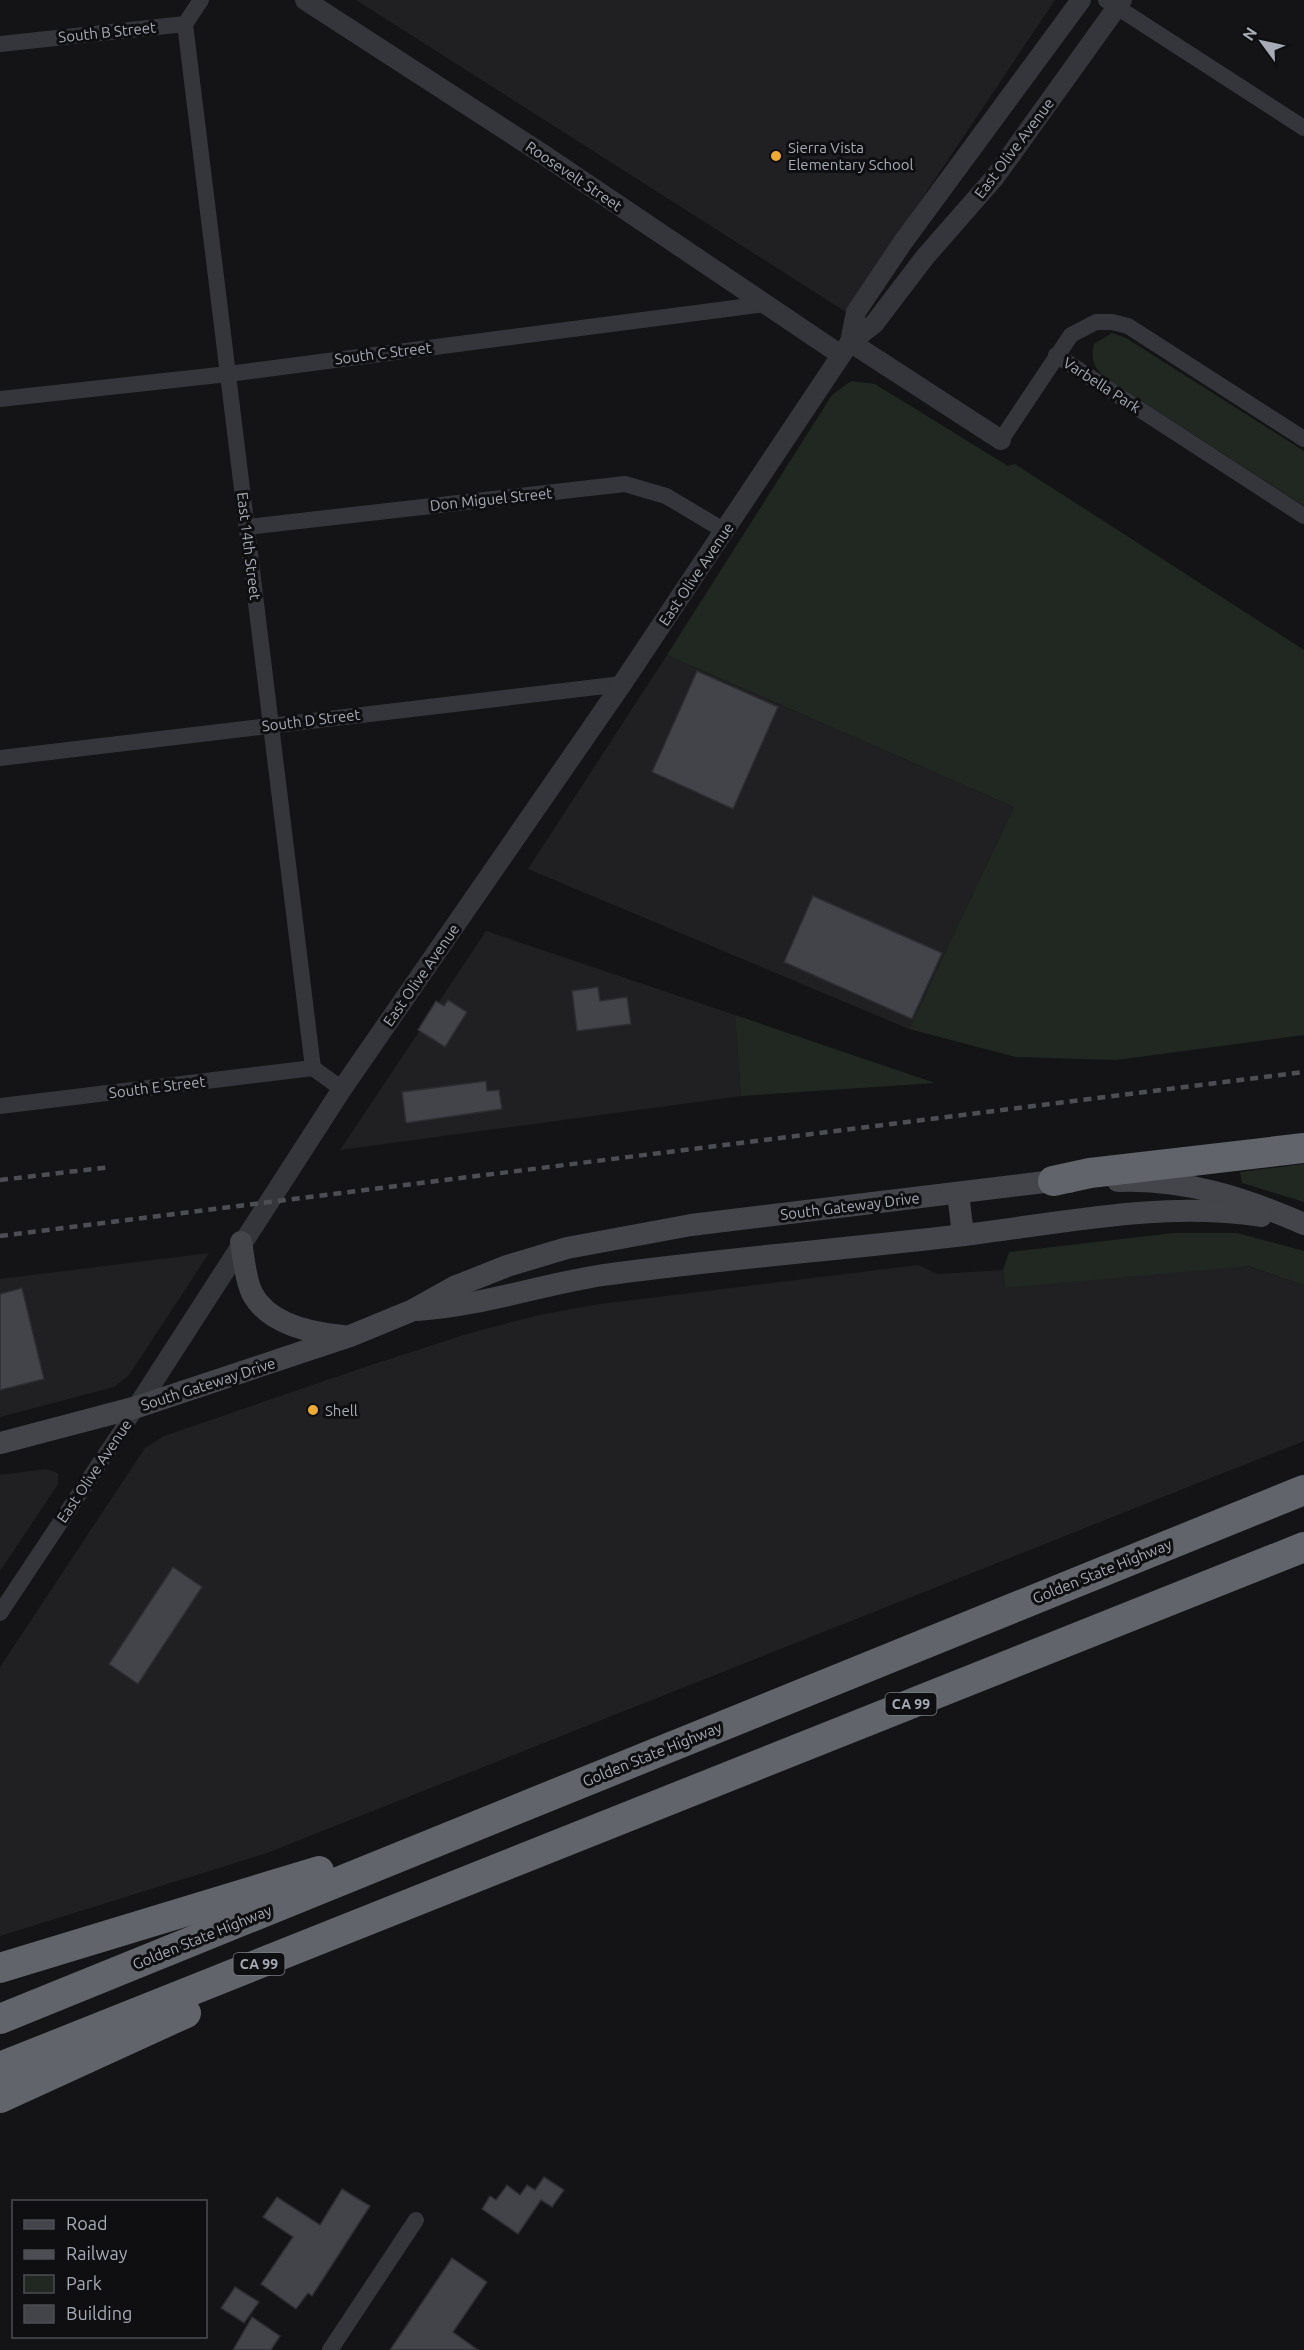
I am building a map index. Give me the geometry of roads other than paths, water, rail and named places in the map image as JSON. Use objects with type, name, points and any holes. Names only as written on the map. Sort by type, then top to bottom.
[{"type":"highway","points":[[1053,1181],[1090,1173],[1304,1148]]},
{"type":"highway","name":"Golden State Highway","points":[[0,2019],[1304,1490]]},
{"type":"highway","name":"CA 99","points":[[0,2067],[519,1862],[1304,1547]]},
{"type":"highway","points":[[0,1968],[505,1814]]},
{"type":"highway","points":[[0,2098],[519,1862]]},
{"type":"main road","name":"South Gateway Drive","points":[[0,1443],[136,1407],[350,1336],[411,1311],[454,1287],[507,1266],[567,1248],[691,1225],[1053,1181],[1135,1180],[1166,1183],[1241,1198],[1301,1223]]},
{"type":"main road","points":[[958,1193],[963,1235]]},
{"type":"main road","name":"South Gateway Drive","points":[[411,1311],[453,1308],[529,1289],[620,1273],[1169,1210],[1237,1212],[1301,1223]]},
{"type":"main road","points":[[241,1242],[248,1281],[253,1295],[262,1306],[303,1330],[350,1336]]},
{"type":"street","points":[[185,24],[201,0]]},
{"type":"street","name":"Roosevelt Street","points":[[305,0],[541,153],[765,304],[1001,440]]},
{"type":"street","name":"East Olive Avenue","points":[[846,349],[856,312],[897,251],[1081,0]]},
{"type":"street","points":[[1115,3],[1304,128]]},
{"type":"street","name":"East Olive Avenue","points":[[0,1613],[342,1089],[622,684],[846,349],[874,324],[925,257],[995,177],[1115,3]]},
{"type":"street","name":"South B Street","points":[[0,44],[185,24]]},
{"type":"street","name":"East 14th Street","points":[[185,24],[313,1068]]},
{"type":"street","name":"South C Street","points":[[0,399],[228,374],[765,304]]},
{"type":"street","name":"Varbella Park","points":[[1304,439],[1128,326],[1104,322],[1083,328],[1071,335],[1056,355],[1304,516]]},
{"type":"street","points":[[1001,440],[1056,355]]},
{"type":"street","name":"Don Miguel Street","points":[[247,527],[625,484],[666,496],[725,531]]},
{"type":"street","name":"South D Street","points":[[0,758],[622,684]]},
{"type":"street","points":[[313,1068],[342,1089]]},
{"type":"street","name":"South E Street","points":[[0,1106],[313,1068]]},
{"type":"street","points":[[330,2350],[416,2220]]},
{"type":"railway","points":[[0,1236],[1304,1072]]},
{"type":"railway","points":[[0,1180],[111,1167]]},
{"type":"place","name":"Sierra Vista Elementary School","points":[[776,156]]},
{"type":"place","name":"Shell","points":[[313,1410]]}]
